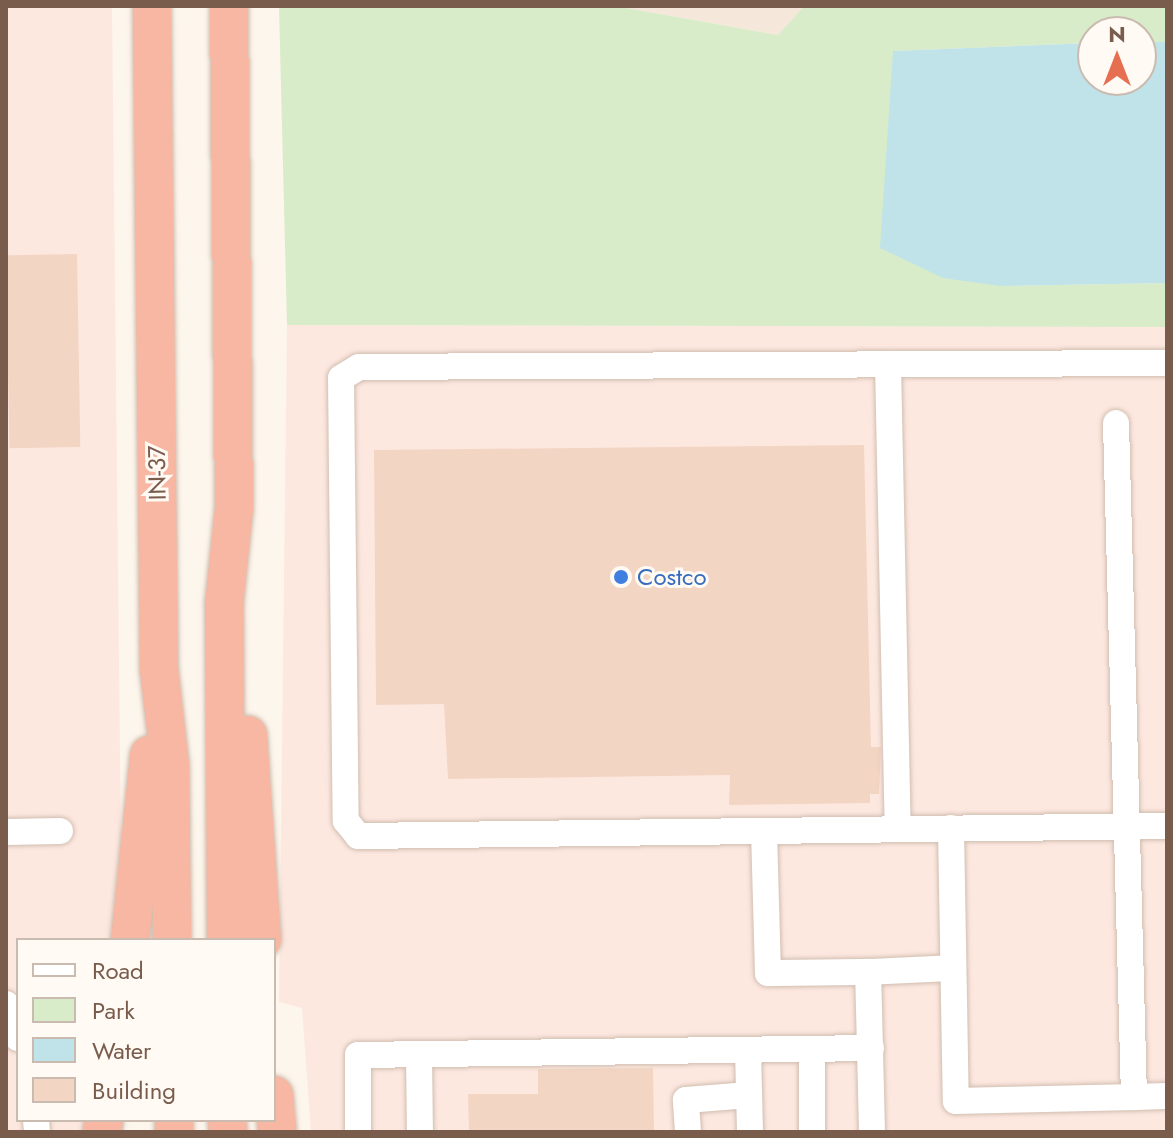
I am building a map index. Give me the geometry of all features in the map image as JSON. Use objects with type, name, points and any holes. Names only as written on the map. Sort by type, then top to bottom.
[{"type":"highway","name":"IN-37","points":[[152,6],[159,669],[170,765],[172,938]]},
{"type":"highway","points":[[229,6],[234,509],[262,938]]},
{"type":"highway","points":[[226,938],[224,605],[234,509]]},
{"type":"highway","points":[[130,938],[159,669]]},
{"type":"street","points":[[1167,363],[359,367],[341,378],[346,821],[358,836],[1167,826]]},
{"type":"street","points":[[888,364],[898,829]]},
{"type":"street","points":[[1116,423],[1134,1097]]},
{"type":"street","points":[[951,828],[956,1101],[1167,1096]]},
{"type":"street","points":[[6,832],[60,831]]},
{"type":"street","points":[[764,831],[768,973],[953,968]]},
{"type":"street","points":[[868,972],[872,1132]]},
{"type":"street","points":[[6,1004],[16,1032]]},
{"type":"street","points":[[358,1132],[358,1055],[871,1048]]},
{"type":"street","points":[[812,1049],[812,1132]]},
{"type":"street","points":[[748,1050],[750,1132]]},
{"type":"street","points":[[419,1055],[420,1132]]},
{"type":"street","points":[[688,1132],[686,1100],[749,1095]]},
{"type":"shaded area","points":[[6,6],[112,6],[122,938],[16,938],[16,1122],[124,1122],[124,1132],[6,1132]]},
{"type":"shaded area","points":[[615,6],[804,6],[778,35]]},
{"type":"shaded area","points":[[287,325],[1167,327],[1167,1132],[311,1132],[302,1008],[279,1002]]},
{"type":"green space","points":[[279,6],[615,6],[778,35],[804,6],[1167,6],[1167,42],[1157,42],[1157,16],[1077,16],[1077,44],[893,51],[1001,286],[1167,283],[1167,327],[287,325]]},
{"type":"water","points":[[1157,42],[1167,42],[1167,283],[1001,286],[943,278],[880,248],[893,51],[1077,44],[1077,96],[1157,96]]},
{"type":"building","points":[[77,254],[80,447],[9,448],[6,255]]},
{"type":"building","name":"Costco","points":[[864,445],[871,747],[881,747],[879,794],[870,794],[870,803],[729,805],[730,775],[448,779],[444,704],[376,705],[374,450]]},
{"type":"building","points":[[653,1068],[654,1132],[469,1132],[468,1094],[538,1094],[538,1069]]},
{"type":"place","name":"Costco","points":[[621,577]]}]
